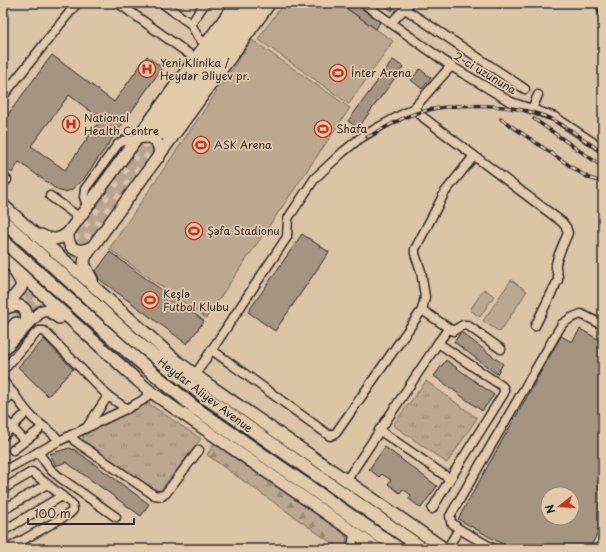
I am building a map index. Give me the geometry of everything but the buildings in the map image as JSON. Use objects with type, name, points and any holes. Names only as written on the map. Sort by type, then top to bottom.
[{"type":"highway","name":"Heydar Aliyev Avenue","points":[[3,221],[138,343],[205,397],[423,549]]},
{"type":"highway","name":"Heydar Aliyev Avenue","points":[[3,240],[128,352],[195,408],[399,549]]},
{"type":"main road","points":[[32,231],[54,240],[68,233],[88,208],[236,3]]},
{"type":"main road","points":[[248,3],[159,132],[258,3]]},
{"type":"main road","points":[[100,292],[88,274],[84,260],[270,3]]},
{"type":"main road","points":[[138,138],[148,137],[156,142],[160,151],[159,157]]},
{"type":"main road","points":[[3,205],[178,362],[346,481],[446,549]]},
{"type":"main road","points":[[68,233],[69,242],[72,247],[77,250],[85,251],[92,247]]},
{"type":"main road","points":[[3,337],[22,286],[20,279],[6,261]]},
{"type":"main road","points":[[6,261],[138,381]]},
{"type":"main road","points":[[10,319],[39,313],[45,310],[51,311],[151,392],[378,549]]},
{"type":"main road","points":[[3,350],[10,319]]},
{"type":"street","points":[[3,96],[77,3]]},
{"type":"street","points":[[118,3],[196,59]]},
{"type":"street","points":[[162,3],[191,24],[198,37],[206,44]]},
{"type":"street","points":[[191,24],[205,3]]},
{"type":"street","name":"2-ci uzununa","points":[[364,3],[451,66],[510,102],[555,117],[603,149]]},
{"type":"street","points":[[391,23],[408,6],[525,89]]},
{"type":"street","points":[[195,374],[287,238],[288,219],[290,214],[315,178],[359,139],[414,108],[451,66]]},
{"type":"street","points":[[532,109],[538,95]]},
{"type":"street","points":[[414,108],[474,156],[562,222],[566,227],[568,234],[556,265],[558,280],[535,326]]},
{"type":"street","points":[[212,350],[330,436],[333,435],[422,310],[425,297],[421,271],[414,254],[415,249],[445,192],[474,156]]},
{"type":"street","points":[[50,196],[80,218]]},
{"type":"street","points":[[422,310],[453,332],[463,325],[467,325],[501,349]]},
{"type":"street","points":[[494,549],[459,529],[451,522],[450,516],[562,324],[581,314],[603,324]]},
{"type":"street","points":[[346,481],[448,329]]},
{"type":"street","points":[[4,368],[39,331],[44,331],[108,396],[127,408]]},
{"type":"street","points":[[432,509],[504,393],[502,386],[438,343]]},
{"type":"street","points":[[3,381],[32,417],[51,431],[59,441]]},
{"type":"street","points":[[3,472],[59,441],[142,400],[151,392]]},
{"type":"street","points":[[3,403],[13,393]]},
{"type":"street","points":[[86,428],[108,396]]},
{"type":"street","points":[[3,436],[22,417]]},
{"type":"street","points":[[3,418],[25,441]]},
{"type":"street","points":[[379,430],[450,479]]},
{"type":"street","points":[[13,450],[38,431]]},
{"type":"street","points":[[71,435],[75,441],[154,495],[158,496],[166,493],[199,450]]},
{"type":"street","points":[[38,452],[51,470],[116,517]]},
{"type":"street","points":[[3,489],[32,472],[72,504],[73,510],[69,514],[8,549]]},
{"type":"street","points":[[3,510],[47,484]]},
{"type":"street","points":[[3,531],[62,496]]},
{"type":"street","points":[[446,549],[459,529]]},
{"type":"street","points":[[352,549],[354,532]]},
{"type":"green space","name":"İnter Arena","points":[[284,3],[339,3],[393,41],[349,104],[258,39]]},
{"type":"green space","points":[[252,40],[350,108],[206,318],[109,249]]},
{"type":"green space","points":[[511,280],[527,291],[500,332],[483,321]]},
{"type":"green space","points":[[484,289],[494,296],[480,317],[470,310]]},
{"type":"green space","points":[[426,381],[477,418],[447,463],[393,425]]},
{"type":"green space","points":[[148,403],[201,439],[159,492],[83,442],[83,435]]},
{"type":"green space","points":[[214,444],[347,535],[346,549],[340,549],[207,455]]},
{"type":"tunnel","points":[[16,312],[90,220],[156,130]]},
{"type":"tunnel","points":[[16,323],[95,227],[162,136]]},
{"type":"railway","points":[[596,3],[603,25]]},
{"type":"railway","points":[[367,137],[410,115],[432,109],[488,106],[526,111],[543,116],[569,129],[603,153]]},
{"type":"railway","points":[[501,119],[579,172],[589,178],[603,182]]},
{"type":"railway","points":[[534,119],[603,167]]},
{"type":"place","name":"Yeni Klinika / Heydər Əliyev pr.","points":[[147,69]]},
{"type":"place","name":"İnter Arena","points":[[338,73]]},
{"type":"place","name":"National Health Centre","points":[[71,124]]},
{"type":"place","name":"Shafa","points":[[323,129]]},
{"type":"place","name":"ASK Arena","points":[[201,145]]},
{"type":"place","name":"Şəfa Stadionu","points":[[194,231]]},
{"type":"place","name":"Keşlə Futbol Klubu","points":[[150,300]]}]
